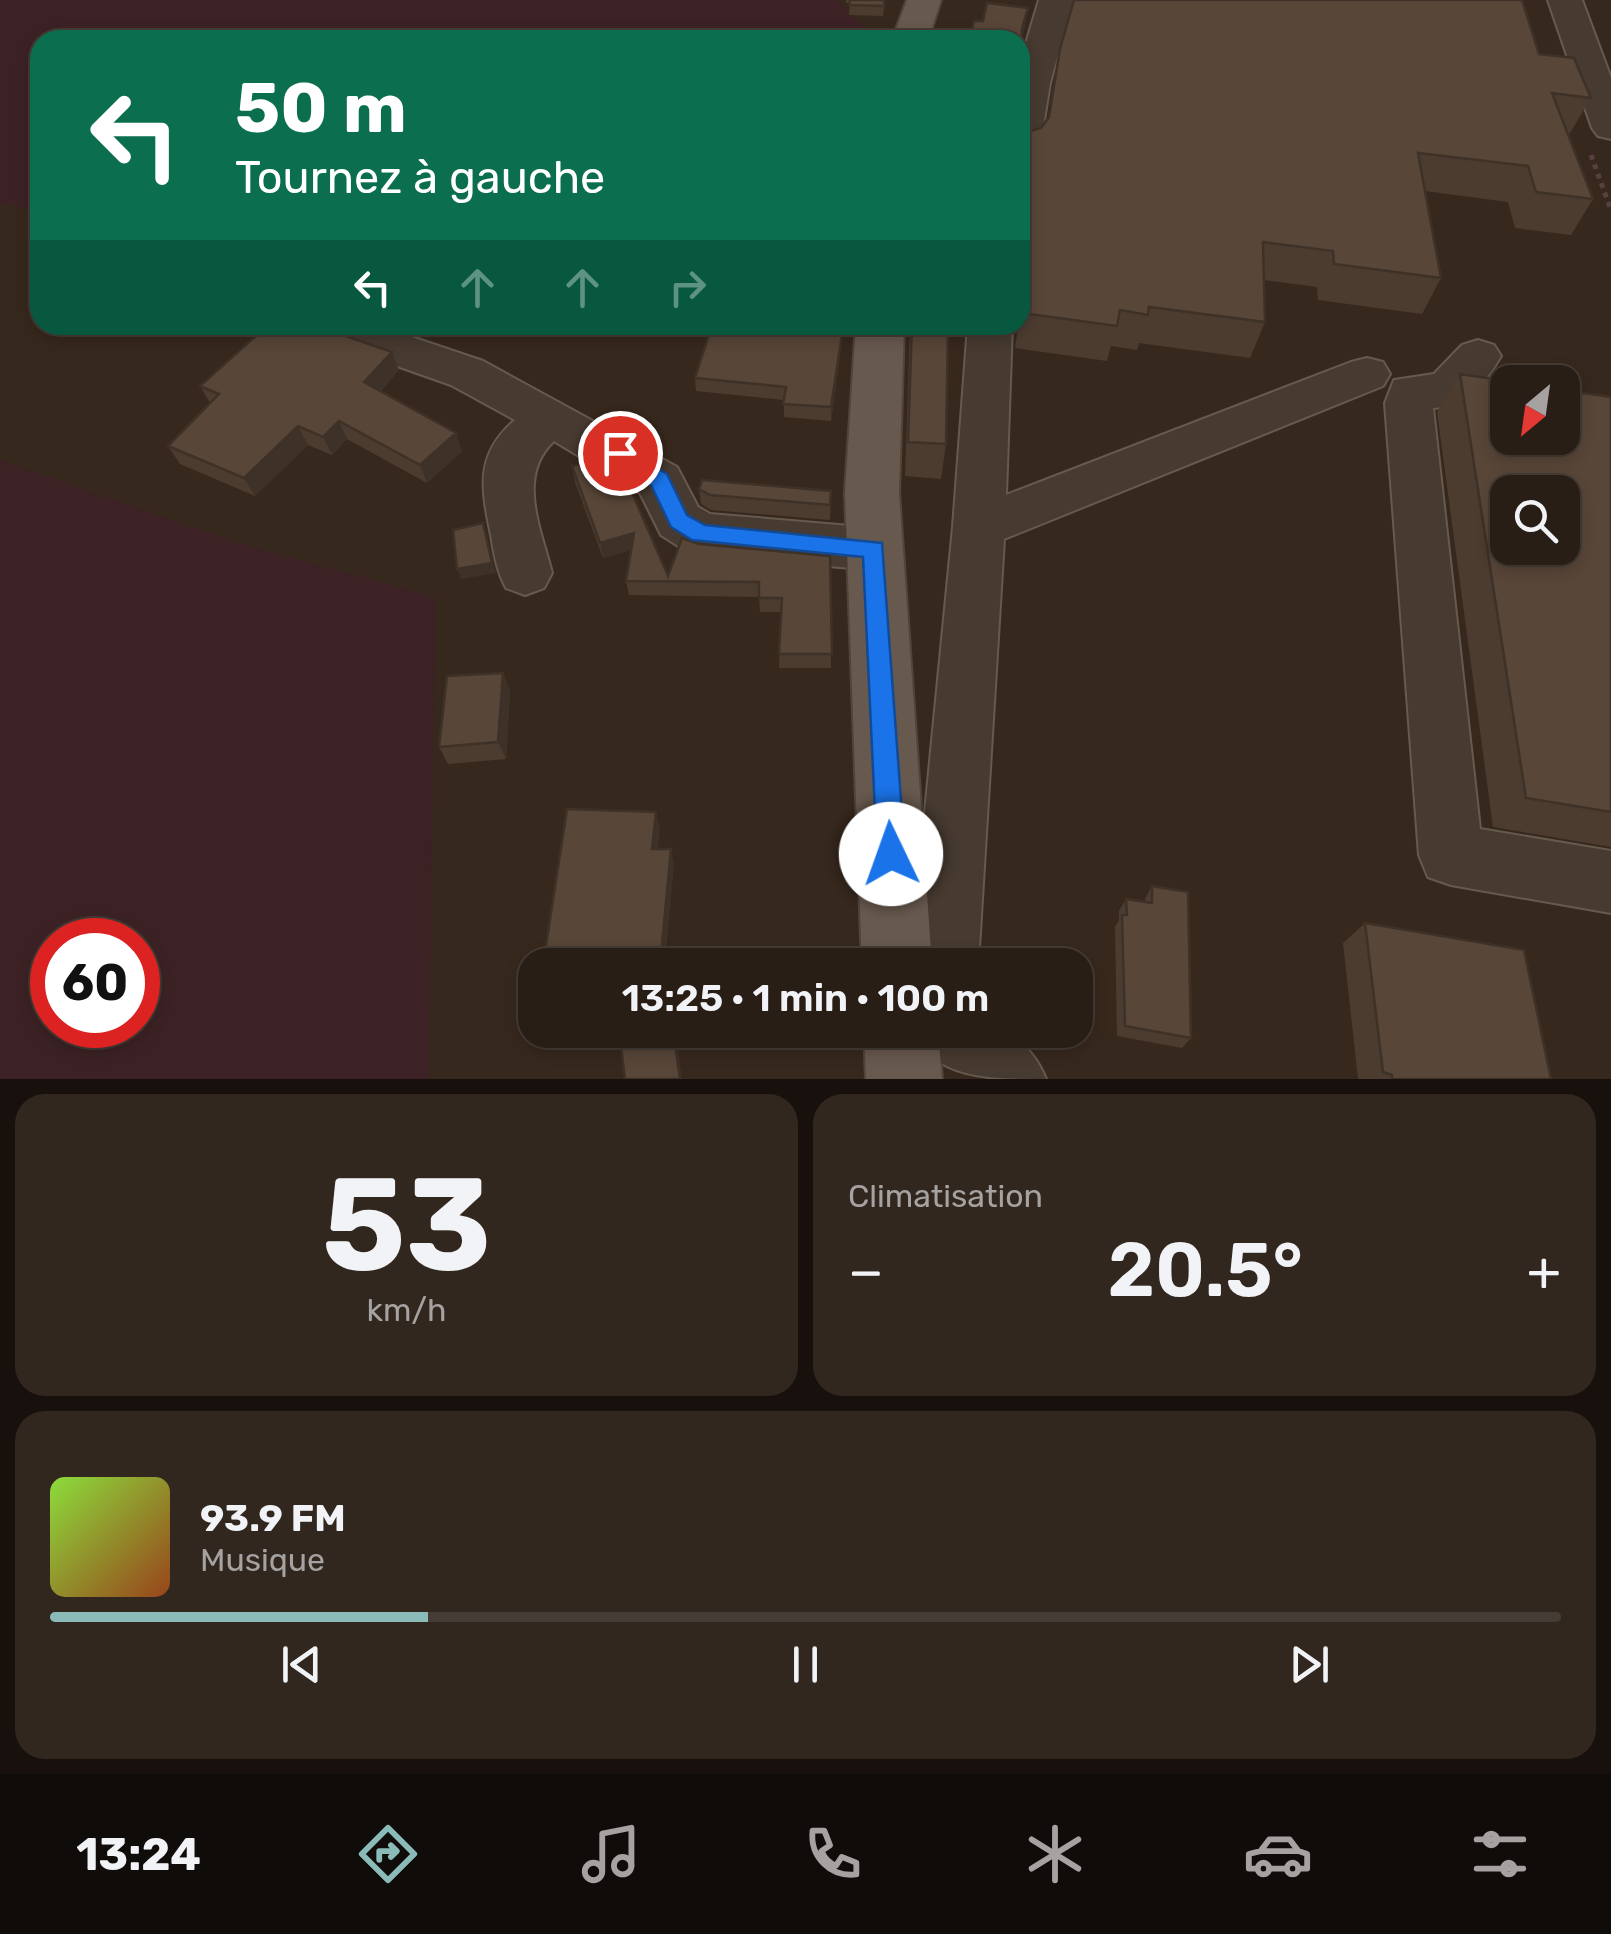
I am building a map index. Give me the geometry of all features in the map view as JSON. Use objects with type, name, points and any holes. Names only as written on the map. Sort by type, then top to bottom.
[{"type":"main road","points":[[914,30],[924,0]]},
{"type":"main road","points":[[880,335],[872,493],[897,948]]},
{"type":"main road","points":[[902,1048],[904,1079]]},
{"type":"street","points":[[1030,94],[1056,0]]},
{"type":"street","points":[[1565,0],[1611,128]]},
{"type":"street","points":[[356,335],[467,374],[564,424],[659,480],[679,521],[700,534],[874,549]]},
{"type":"street","points":[[945,948],[989,335]]},
{"type":"street","points":[[1478,356],[1447,390],[1411,392],[1409,403],[1451,855],[1611,882]]},
{"type":"street","points":[[978,527],[1367,374]]},
{"type":"street","points":[[526,572],[506,486],[516,447],[544,422],[564,424]]},
{"type":"street","points":[[970,1048],[993,1070],[1010,1079]]},
{"type":"shaded area","points":[[0,0],[837,0],[868,30],[30,30],[30,209],[0,203]]},
{"type":"shaded area","points":[[0,460],[235,542],[435,597],[429,1079],[0,1079]]},
{"type":"building","points":[[850,0],[884,0],[884,6],[849,5]]},
{"type":"building","points":[[1074,0],[1522,0],[1539,54],[1574,58],[1591,98],[1552,93],[1593,199],[1536,192],[1528,166],[1418,153],[1441,278],[1334,264],[1333,251],[1263,242],[1265,322],[1149,307],[1148,315],[1120,310],[1117,326],[1030,314],[1030,131],[1041,128],[1049,117],[1060,49]]},
{"type":"building","points":[[987,3],[1028,8],[1022,28],[972,30],[974,21],[983,21]]},
{"type":"building","points":[[257,335],[343,335],[392,352],[364,382],[456,433],[420,465],[339,421],[323,437],[298,426],[244,478],[168,446],[219,394],[200,386]]},
{"type":"building","points":[[709,335],[842,335],[831,407],[783,404],[786,387],[695,378]]},
{"type":"building","points":[[912,335],[948,335],[946,444],[908,442]]},
{"type":"building","points":[[1460,374],[1490,378],[1490,455],[1580,455],[1580,393],[1611,397],[1611,812],[1526,798]]},
{"type":"building","points":[[599,459],[624,474],[668,576],[682,538],[699,544],[830,556],[832,654],[779,654],[782,598],[759,598],[759,582],[626,581],[634,533],[600,543],[572,466]]},
{"type":"building","points":[[702,480],[831,491],[830,505],[710,495],[699,489]]},
{"type":"building","points":[[483,523],[492,563],[457,569],[453,530]]},
{"type":"building","points":[[503,673],[498,742],[439,747],[447,676]]},
{"type":"building","points":[[567,809],[656,812],[652,849],[671,849],[662,948],[546,948]]},
{"type":"building","points":[[1152,886],[1188,892],[1191,1038],[1125,1026],[1122,915],[1127,915],[1126,899],[1152,903]]},
{"type":"building","points":[[1365,923],[1524,950],[1551,1079],[1392,1079],[1392,1075],[1383,1072]]},
{"type":"building","points":[[621,1048],[676,1048],[680,1079],[625,1079]]},
{"type":"route","points":[[620,453],[659,480],[679,521],[700,534],[874,549],[891,854]]}]
